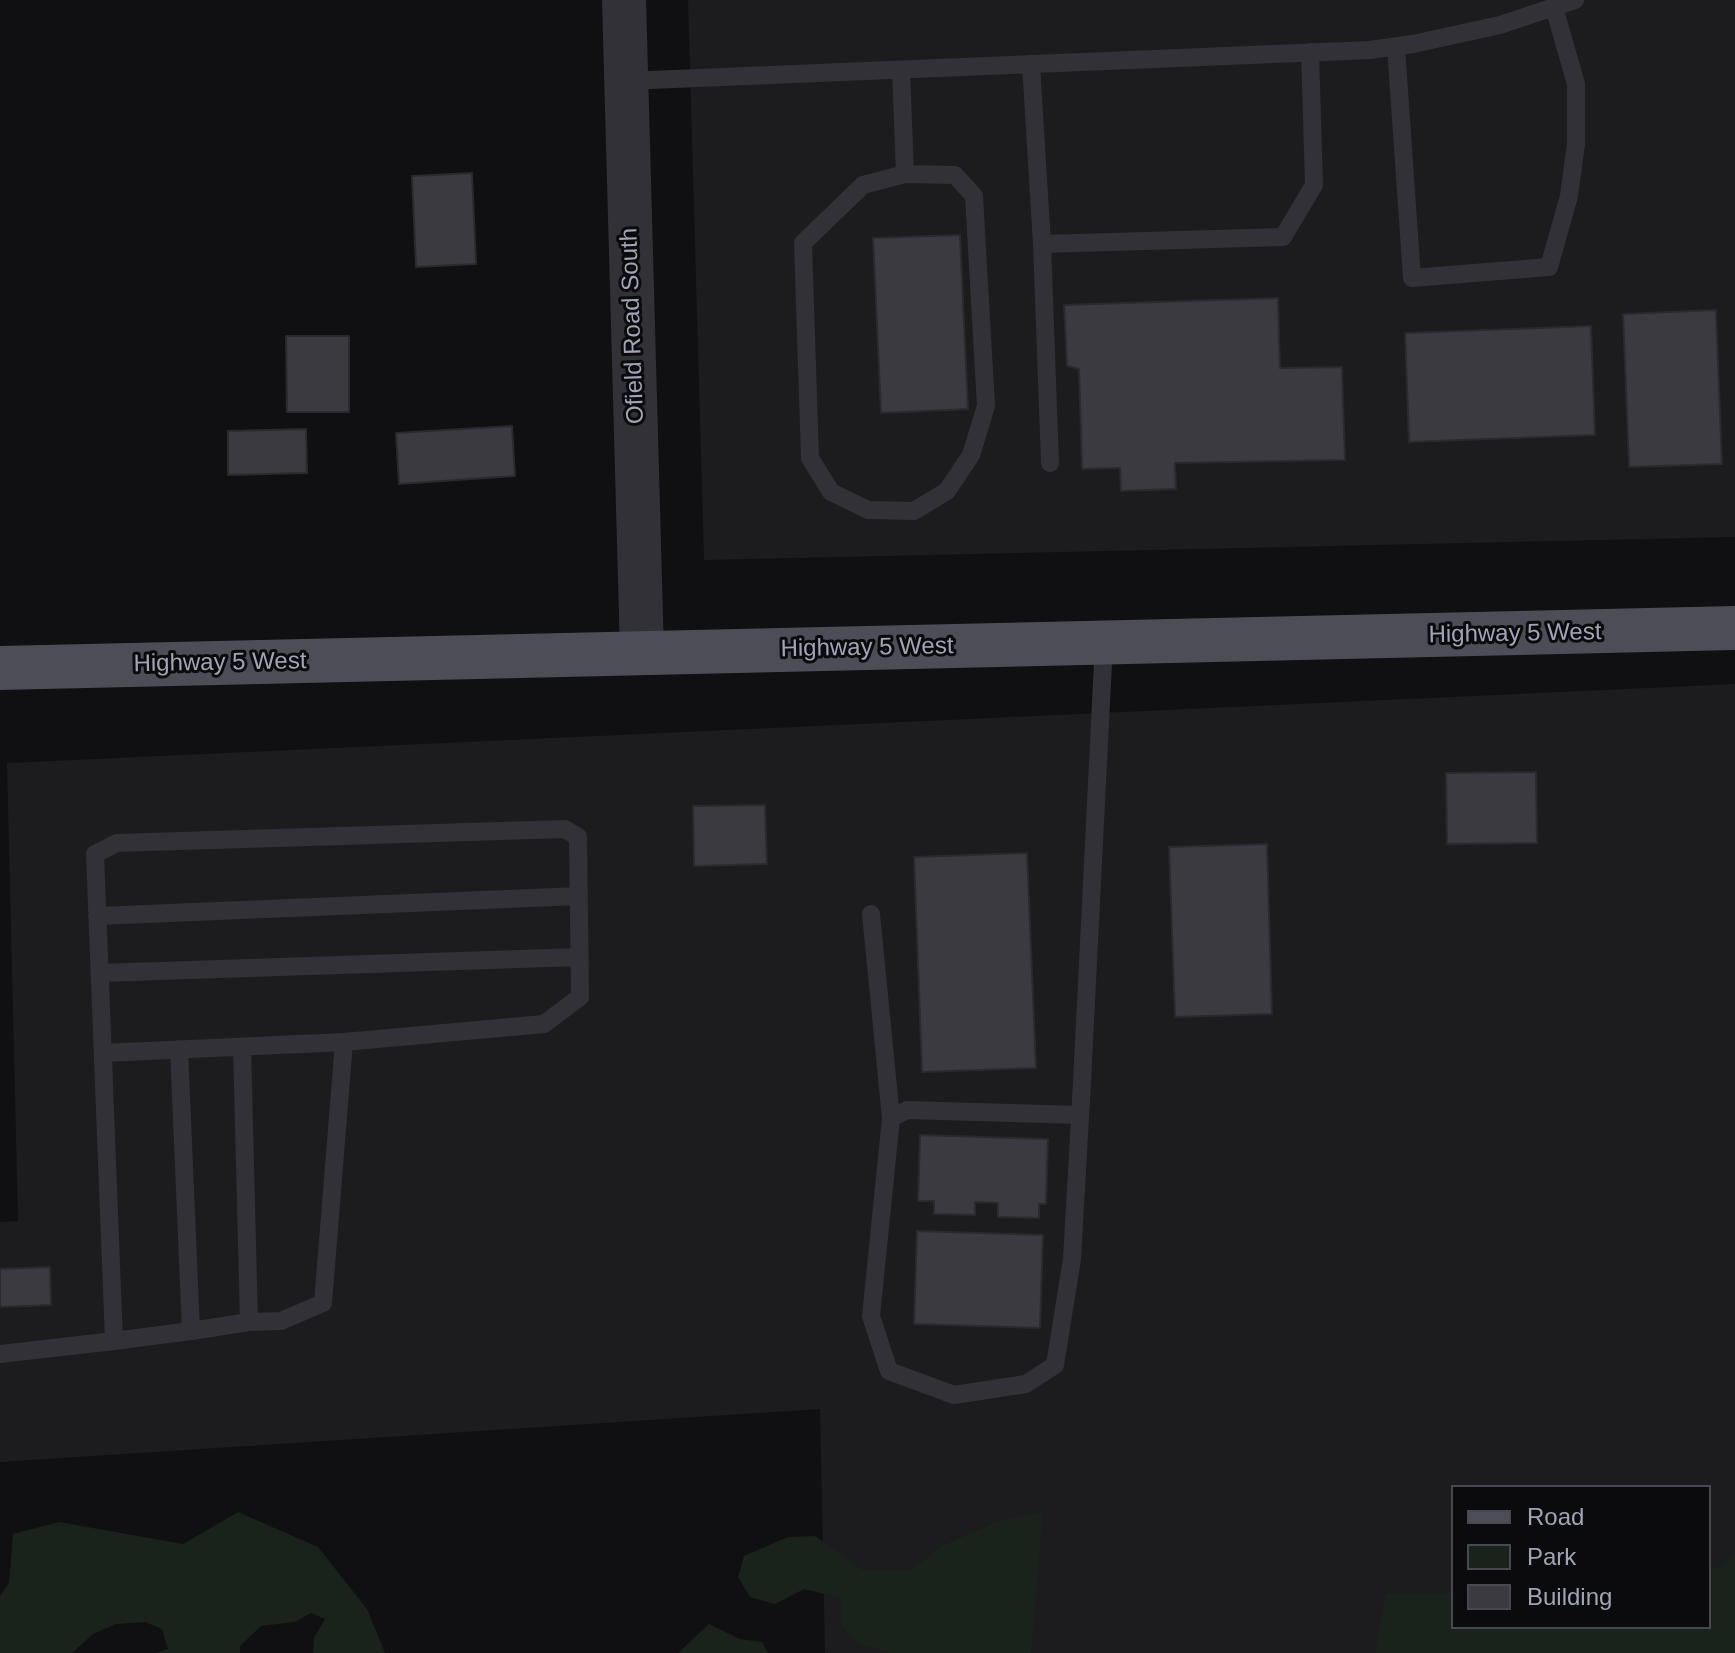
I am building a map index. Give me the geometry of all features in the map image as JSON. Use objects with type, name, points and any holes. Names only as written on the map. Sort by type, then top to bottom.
[{"type":"main road","name":"Highway 5 West","points":[[0,668],[1735,628]]},
{"type":"street","name":"Ofield Road South","points":[[624,0],[642,652]]},
{"type":"lane","points":[[626,81],[1396,47],[1500,25],[1575,0]]},
{"type":"lane","points":[[1396,47],[1412,278],[1549,267],[1569,196],[1576,144],[1576,84],[1554,7]]},
{"type":"lane","points":[[1042,244],[1283,237],[1314,185],[1310,52]]},
{"type":"lane","points":[[1031,64],[1042,244],[1050,463]]},
{"type":"lane","points":[[901,70],[905,174]]},
{"type":"lane","points":[[905,174],[955,175],[974,196],[986,406],[971,455],[947,491],[914,511],[868,510],[831,492],[810,458],[803,243],[863,185],[905,174]]},
{"type":"lane","points":[[871,914],[891,1118],[871,1316],[889,1371],[954,1395],[1026,1384],[1055,1365],[1072,1259],[1104,643]]},
{"type":"lane","points":[[103,1053],[344,1042],[544,1024],[580,997],[578,837],[565,829],[117,843],[95,854],[114,1341]]},
{"type":"lane","points":[[97,916],[579,896]]},
{"type":"lane","points":[[100,973],[579,957]]},
{"type":"lane","points":[[0,1354],[249,1322],[281,1321],[323,1303],[344,1042]]},
{"type":"lane","points":[[242,1047],[249,1322]]},
{"type":"lane","points":[[179,1049],[191,1331]]},
{"type":"lane","points":[[891,1118],[907,1110],[1080,1115]]},
{"type":"shaded area","points":[[688,0],[1735,0],[1735,537],[704,560]]},
{"type":"shaded area","points":[[1735,684],[1735,1653],[825,1653],[820,1409],[0,1462],[0,1222],[18,1221],[7,763]]},
{"type":"green space","points":[[238,1512],[318,1547],[367,1609],[385,1653],[313,1653],[314,1638],[325,1619],[311,1613],[295,1622],[261,1626],[240,1646],[240,1653],[156,1653],[168,1649],[162,1629],[145,1622],[116,1624],[93,1634],[72,1653],[0,1653],[0,1596],[9,1583],[13,1534],[59,1522],[183,1544]]},
{"type":"green space","points":[[1043,1513],[1031,1653],[890,1653],[859,1644],[841,1625],[841,1598],[804,1589],[775,1604],[750,1597],[738,1577],[744,1556],[788,1537],[815,1536],[864,1571],[910,1571],[942,1546],[1001,1520]]},
{"type":"green space","points":[[1735,1553],[1735,1653],[1375,1653],[1386,1594],[1451,1593],[1451,1629],[1711,1629],[1711,1569],[1724,1566]]},
{"type":"green space","points":[[709,1624],[740,1639],[762,1642],[768,1653],[678,1653]]},
{"type":"building","points":[[472,173],[476,264],[416,267],[412,176]]},
{"type":"building","points":[[960,235],[968,409],[881,413],[873,238]]},
{"type":"building","points":[[1278,298],[1280,368],[1342,367],[1345,460],[1175,463],[1176,489],[1121,491],[1120,468],[1082,469],[1079,369],[1067,366],[1064,305]]},
{"type":"building","points":[[1716,310],[1722,464],[1629,467],[1623,314]]},
{"type":"building","points":[[1591,326],[1595,435],[1409,442],[1405,333]]},
{"type":"building","points":[[286,336],[349,336],[349,412],[287,412]]},
{"type":"building","points":[[512,426],[515,476],[399,484],[396,433]]},
{"type":"building","points":[[306,429],[307,473],[228,475],[228,431]]},
{"type":"building","points":[[1536,772],[1537,843],[1447,844],[1446,773]]},
{"type":"building","points":[[765,805],[767,864],[694,866],[693,806]]},
{"type":"building","points":[[1267,844],[1272,1014],[1175,1017],[1169,847]]},
{"type":"building","points":[[1027,853],[1036,1068],[922,1072],[914,857]]},
{"type":"building","points":[[920,1135],[1048,1139],[1046,1204],[1039,1204],[1039,1218],[998,1217],[998,1203],[975,1202],[975,1215],[934,1214],[934,1201],[918,1201]]},
{"type":"building","points":[[917,1231],[1043,1235],[1040,1328],[914,1324]]},
{"type":"building","points":[[50,1267],[51,1305],[0,1307],[0,1269]]}]
